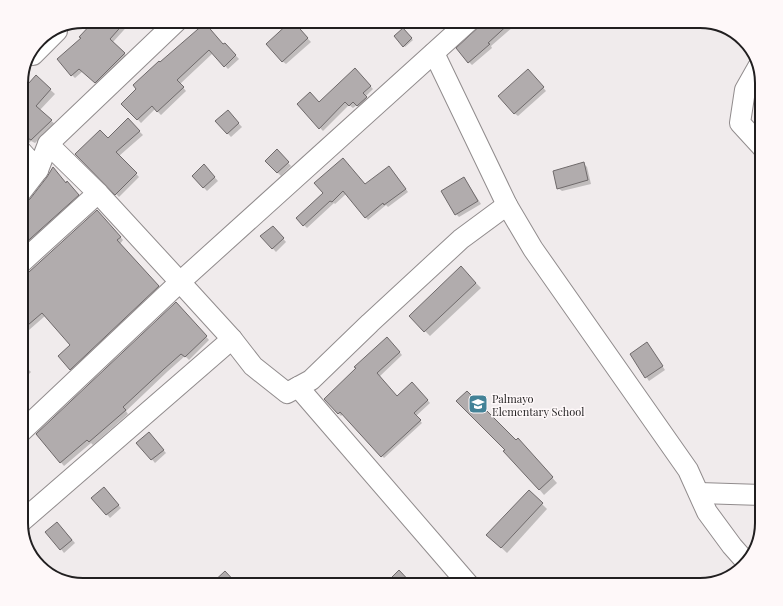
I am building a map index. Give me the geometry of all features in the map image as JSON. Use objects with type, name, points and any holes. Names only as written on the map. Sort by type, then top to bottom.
[{"type":"street","points":[[28,183],[38,170],[48,144],[169,28]]},
{"type":"street","points":[[28,425],[180,282],[461,28]]},
{"type":"street","points":[[434,53],[506,205],[533,249],[688,470],[707,512],[742,558]]},
{"type":"street","points":[[754,74],[745,90],[740,123],[755,139]]},
{"type":"street","points":[[48,144],[98,193],[232,339],[253,366],[287,393],[311,380],[461,239],[506,205]]},
{"type":"street","points":[[28,159],[38,170]]},
{"type":"street","points":[[28,257],[98,193]]},
{"type":"street","points":[[28,516],[232,339]]},
{"type":"street","points":[[298,387],[463,578]]},
{"type":"street","points":[[699,493],[755,495]]},
{"type":"building","points":[[87,28],[120,28],[110,39],[125,53],[95,83],[79,69],[71,76],[57,59],[81,38],[79,37]]},
{"type":"building","points":[[199,28],[209,28],[223,44],[225,43],[236,55],[224,67],[209,50],[177,80],[184,87],[157,112],[152,106],[137,120],[121,104],[136,89],[133,85],[159,61],[160,62]]},
{"type":"building","points":[[283,28],[299,28],[308,38],[282,62],[266,44]]},
{"type":"building","points":[[403,28],[412,38],[403,47],[394,36]]},
{"type":"building","points":[[477,28],[504,28],[488,43],[490,44],[468,63],[456,48]]},
{"type":"building","points":[[355,68],[371,86],[363,93],[367,97],[357,106],[353,102],[349,106],[345,102],[319,129],[297,104],[310,92],[319,102]]},
{"type":"building","points":[[528,69],[544,87],[514,114],[498,96]]},
{"type":"building","points":[[36,75],[51,89],[36,106],[52,120],[31,140],[28,138],[28,84]]},
{"type":"building","points":[[228,110],[239,123],[227,134],[215,121]]},
{"type":"building","points":[[128,118],[140,131],[116,152],[137,173],[115,195],[75,154],[100,130],[108,138]]},
{"type":"building","points":[[277,149],[289,162],[277,173],[265,161]]},
{"type":"building","points":[[343,158],[365,184],[389,166],[406,189],[384,205],[383,203],[365,218],[343,191],[303,226],[296,218],[323,193],[314,183]]},
{"type":"building","points":[[584,162],[588,180],[557,189],[553,171]]},
{"type":"building","points":[[204,164],[215,177],[203,188],[192,176]]},
{"type":"building","points":[[53,167],[66,183],[67,181],[79,195],[28,241],[28,200]]},
{"type":"building","points":[[464,177],[478,201],[455,215],[441,191]]},
{"type":"building","points":[[97,210],[121,237],[117,240],[159,286],[70,370],[58,356],[70,345],[42,313],[28,325],[29,272]]},
{"type":"building","points":[[273,226],[284,238],[272,249],[260,236]]},
{"type":"building","points":[[461,266],[476,283],[424,332],[409,316]]},
{"type":"building","points":[[176,302],[207,336],[185,357],[181,354],[123,407],[126,410],[89,442],[87,440],[60,463],[36,434]]},
{"type":"building","points":[[387,337],[400,352],[377,373],[397,396],[412,382],[428,400],[414,413],[421,420],[381,457],[340,412],[338,414],[324,399],[356,368],[354,367]]},
{"type":"building","points":[[647,342],[663,366],[645,378],[630,354]]},
{"type":"building","points":[[467,391],[516,440],[518,438],[553,477],[539,490],[503,451],[505,450],[456,401]]},
{"type":"building","points":[[149,432],[164,450],[151,460],[136,443]]},
{"type":"building","points":[[104,487],[119,505],[106,515],[91,498]]},
{"type":"building","points":[[529,490],[543,503],[501,548],[486,535]]},
{"type":"building","points":[[57,522],[72,540],[60,550],[45,532]]},
{"type":"building","points":[[399,570],[406,578],[391,578]]},
{"type":"building","points":[[225,571],[232,578],[218,578]]},
{"type":"place","name":"Palmayo Elementary School","points":[[478,404]]}]
